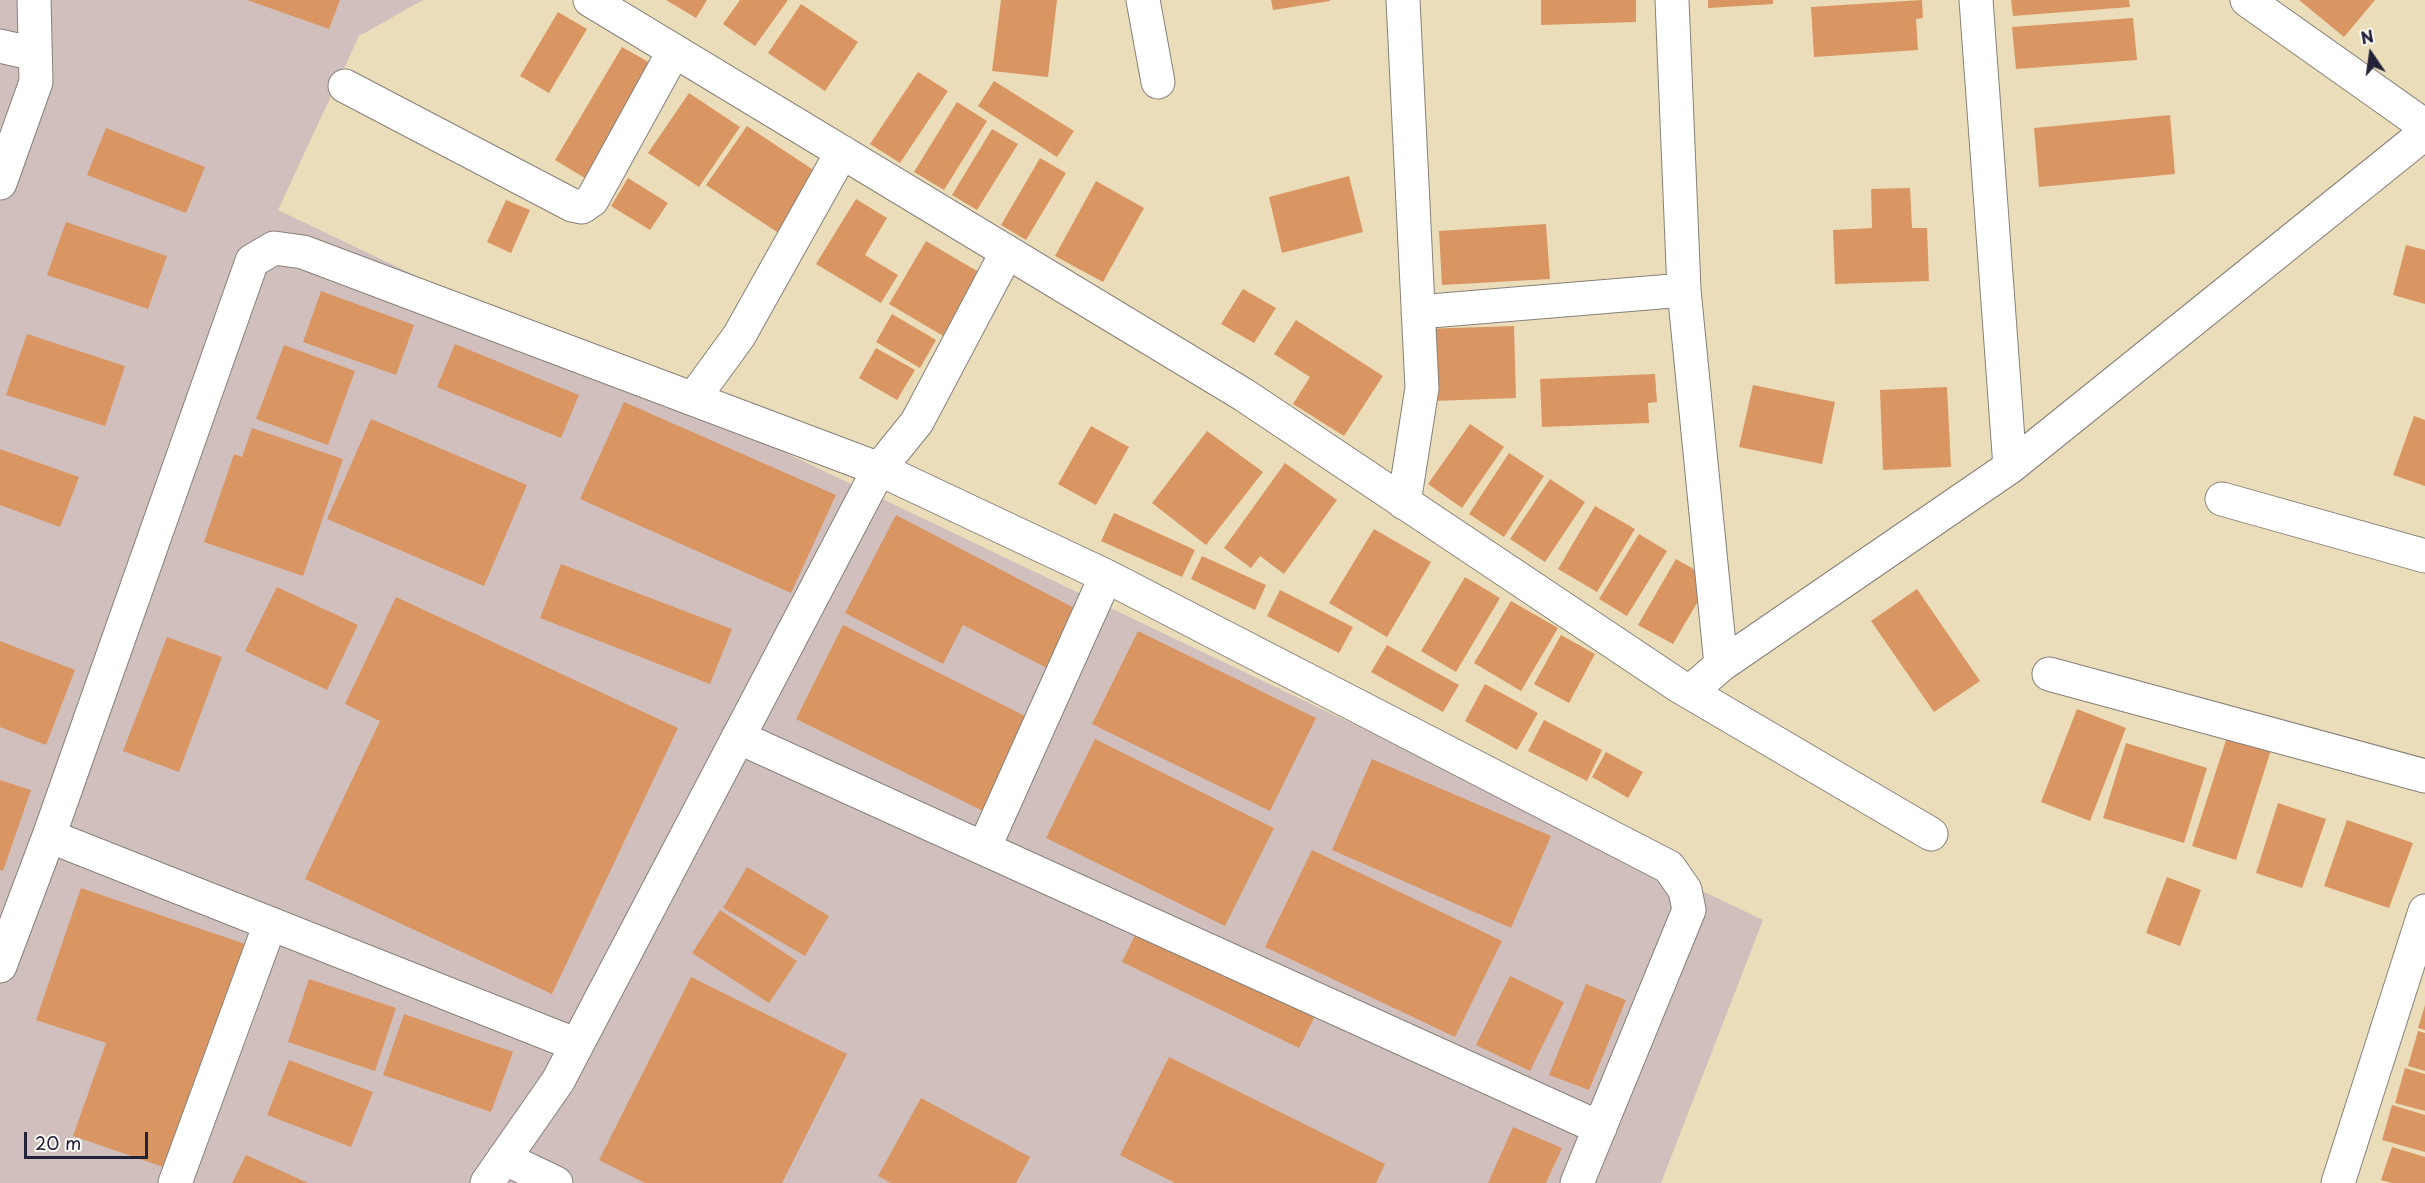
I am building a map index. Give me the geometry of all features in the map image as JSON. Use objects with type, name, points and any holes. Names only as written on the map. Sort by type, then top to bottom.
[{"type":"street","points":[[0,183],[36,82],[34,0]]},
{"type":"street","points":[[590,0],[1244,395],[1690,692],[1931,834]]},
{"type":"street","points":[[1143,0],[1158,82]]},
{"type":"street","points":[[1403,0],[1422,388],[1404,502]]},
{"type":"street","points":[[1672,0],[1684,290],[1721,665]]},
{"type":"street","points":[[1976,0],[2010,466]]},
{"type":"street","points":[[2247,0],[2425,126]]},
{"type":"street","points":[[0,46],[35,54]]},
{"type":"street","points":[[345,86],[572,205],[582,207],[592,200],[674,51]]},
{"type":"street","points":[[1690,692],[1721,665],[2010,466],[2425,133]]},
{"type":"street","points":[[693,399],[739,336],[842,152]]},
{"type":"street","points":[[0,966],[49,836],[252,261],[274,248],[303,252],[879,469],[1106,576],[1669,867],[1685,890],[1689,910],[1577,1183]]},
{"type":"street","points":[[556,1183],[495,1171],[558,1081],[879,469],[917,422],[1007,252]]},
{"type":"street","points":[[1418,312],[1684,290]]},
{"type":"street","points":[[2222,499],[2425,556]]},
{"type":"street","points":[[984,848],[1106,576]]},
{"type":"street","points":[[2049,674],[2425,776]]},
{"type":"street","points":[[738,737],[1600,1128]]},
{"type":"street","points":[[49,836],[577,1046]]},
{"type":"street","points":[[2338,1183],[2425,911]]},
{"type":"street","points":[[175,1183],[270,924]]},
{"type":"shaded area","points":[[0,0],[423,0],[359,36],[278,210],[1763,920],[1661,1183],[0,1183]]},
{"type":"building","points":[[247,0],[340,0],[329,29]]},
{"type":"building","points":[[666,0],[707,0],[696,18]]},
{"type":"building","points":[[740,0],[788,0],[755,46],[723,24]]},
{"type":"building","points":[[1001,0],[1057,0],[1048,77],[992,71]]},
{"type":"building","points":[[1271,0],[1330,0],[1330,1],[1273,10]]},
{"type":"building","points":[[1541,0],[1636,0],[1636,22],[1541,25]]},
{"type":"building","points":[[1708,0],[1773,0],[1773,4],[1708,8]]},
{"type":"building","points":[[1922,0],[1923,18],[1916,19],[1918,50],[1814,57],[1811,7]]},
{"type":"building","points":[[2011,0],[2129,0],[2130,7],[2013,16]]},
{"type":"building","points":[[2299,0],[2375,0],[2344,37]]},
{"type":"building","points":[[801,4],[858,42],[825,91],[768,53]]},
{"type":"building","points":[[558,12],[587,29],[549,93],[520,76]]},
{"type":"building","points":[[2133,18],[2137,60],[2016,69],[2012,27]]},
{"type":"building","points":[[622,47],[661,69],[593,183],[555,160]]},
{"type":"building","points":[[918,72],[948,91],[900,163],[870,144]]},
{"type":"building","points":[[994,81],[1074,131],[1057,157],[978,106]]},
{"type":"building","points":[[689,93],[740,127],[699,187],[648,153]]},
{"type":"building","points":[[957,102],[987,121],[944,190],[914,172]]},
{"type":"building","points":[[2170,115],[2175,174],[2039,187],[2034,128]]},
{"type":"building","points":[[747,126],[824,177],[783,236],[706,185]]},
{"type":"building","points":[[106,128],[205,167],[186,213],[87,175]]},
{"type":"building","points":[[992,129],[1018,144],[977,210],[952,195]]},
{"type":"building","points":[[1040,158],[1066,173],[1026,240],[1001,225]]},
{"type":"building","points":[[1349,176],[1363,232],[1282,253],[1269,197]]},
{"type":"building","points":[[628,178],[668,203],[650,230],[611,206]]},
{"type":"building","points":[[1096,181],[1144,208],[1103,282],[1055,256]]},
{"type":"building","points":[[1910,188],[1912,228],[1927,228],[1929,281],[1835,284],[1833,230],[1872,228],[1871,189]]},
{"type":"building","points":[[856,199],[887,218],[865,255],[898,275],[881,303],[816,264]]},
{"type":"building","points":[[506,200],[530,210],[511,253],[487,242]]},
{"type":"building","points":[[66,222],[167,256],[148,309],[47,275]]},
{"type":"building","points":[[1546,224],[1550,279],[1442,285],[1439,231]]},
{"type":"building","points":[[926,241],[987,277],[950,340],[889,304]]},
{"type":"building","points":[[2406,245],[2425,250],[2425,304],[2393,295]]},
{"type":"building","points":[[1243,289],[1276,308],[1254,343],[1221,324]]},
{"type":"building","points":[[321,291],[414,325],[396,375],[303,342]]},
{"type":"building","points":[[892,314],[936,340],[920,368],[876,342]]},
{"type":"building","points":[[1296,320],[1383,376],[1344,436],[1293,404],[1310,377],[1274,354]]},
{"type":"building","points":[[1514,326],[1516,398],[1434,401],[1422,329]]},
{"type":"building","points":[[27,334],[125,366],[105,426],[6,395]]},
{"type":"building","points":[[455,344],[579,395],[561,438],[437,387]]},
{"type":"building","points":[[284,345],[355,371],[328,445],[256,419]]},
{"type":"building","points":[[876,348],[915,370],[897,400],[859,378]]},
{"type":"building","points":[[1655,374],[1657,402],[1648,403],[1649,423],[1542,427],[1540,379]]},
{"type":"building","points":[[1753,385],[1835,402],[1822,464],[1739,447]]},
{"type":"building","points":[[1947,387],[1951,467],[1883,470],[1880,390]]},
{"type":"building","points":[[624,402],[836,495],[791,593],[580,499]]},
{"type":"building","points":[[2414,416],[2425,420],[2425,486],[2393,475]]},
{"type":"building","points":[[371,419],[527,485],[484,586],[327,519]]},
{"type":"building","points":[[1470,424],[1504,447],[1462,508],[1428,484]]},
{"type":"building","points":[[1091,426],[1129,447],[1096,505],[1058,484]]},
{"type":"building","points":[[252,428],[343,459],[303,576],[204,542],[234,454],[242,457]]},
{"type":"building","points":[[1207,431],[1263,472],[1206,545],[1152,503]]},
{"type":"building","points":[[0,449],[79,477],[60,527],[0,505]]},
{"type":"building","points":[[1509,453],[1544,476],[1504,537],[1469,514]]},
{"type":"building","points":[[1285,463],[1337,500],[1284,574],[1260,556],[1251,568],[1224,548]]},
{"type":"building","points":[[1550,479],[1585,502],[1545,562],[1510,539]]},
{"type":"building","points":[[1595,506],[1635,529],[1597,592],[1558,569]]},
{"type":"building","points":[[1114,513],[1195,550],[1182,577],[1101,541]]},
{"type":"building","points":[[896,515],[1082,612],[1051,670],[963,625],[943,664],[845,613]]},
{"type":"building","points":[[1374,529],[1431,562],[1387,637],[1329,603]]},
{"type":"building","points":[[1639,534],[1667,551],[1627,616],[1599,599]]},
{"type":"building","points":[[1202,556],[1266,585],[1255,610],[1191,579]]},
{"type":"building","points":[[1676,559],[1711,579],[1673,644],[1638,625]]},
{"type":"building","points":[[561,564],[732,629],[710,684],[540,618]]},
{"type":"building","points":[[1465,577],[1500,598],[1456,672],[1421,651]]},
{"type":"building","points":[[277,587],[358,625],[327,690],[245,651]]},
{"type":"building","points":[[1917,589],[1980,681],[1934,712],[1871,621]]},
{"type":"building","points":[[1280,590],[1353,627],[1339,653],[1267,616]]},
{"type":"building","points":[[396,597],[678,728],[552,994],[305,879],[380,721],[345,704]]},
{"type":"building","points":[[1511,601],[1558,628],[1521,691],[1474,663]]},
{"type":"building","points":[[843,625],[1035,721],[989,814],[796,719]]},
{"type":"building","points":[[1138,631],[1316,718],[1270,811],[1092,724]]},
{"type":"building","points":[[1561,635],[1595,654],[1569,703],[1534,684]]},
{"type":"building","points":[[167,637],[222,657],[179,772],[123,751]]},
{"type":"building","points":[[0,641],[75,670],[46,745],[0,727]]},
{"type":"building","points":[[1387,645],[1459,685],[1443,712],[1371,672]]},
{"type":"building","points":[[1485,684],[1538,713],[1517,750],[1465,721]]},
{"type":"building","points":[[2077,709],[2126,728],[2090,821],[2041,802]]},
{"type":"building","points":[[1544,720],[1602,750],[1587,781],[1528,751]]},
{"type":"building","points":[[2227,737],[2271,750],[2236,860],[2192,846]]},
{"type":"building","points":[[1095,739],[1274,828],[1225,926],[1046,838]]},
{"type":"building","points":[[2126,743],[2207,768],[2184,843],[2103,818]]},
{"type":"building","points":[[1606,752],[1643,772],[1628,798],[1592,777]]},
{"type":"building","points":[[1372,759],[1551,836],[1511,928],[1332,850]]},
{"type":"building","points":[[0,780],[31,790],[3,871],[0,870]]},
{"type":"building","points":[[2278,803],[2326,819],[2302,888],[2256,873]]},
{"type":"building","points":[[2347,820],[2413,843],[2389,908],[2324,886]]},
{"type":"building","points":[[1312,850],[1502,941],[1455,1037],[1265,947]]},
{"type":"building","points":[[747,867],[829,916],[805,956],[723,908]]},
{"type":"building","points":[[2167,877],[2201,890],[2180,946],[2146,933]]},
{"type":"building","points":[[81,888],[251,946],[172,1170],[73,1136],[106,1043],[36,1020]]},
{"type":"building","points":[[720,910],[797,961],[769,1003],[692,953]]},
{"type":"building","points":[[1138,929],[1315,1016],[1299,1048],[1122,962]]},
{"type":"building","points":[[1510,976],[1564,1002],[1530,1071],[1476,1045]]},
{"type":"building","points":[[691,977],[847,1054],[782,1183],[645,1183],[599,1160]]},
{"type":"building","points":[[309,979],[396,1008],[375,1071],[288,1042]]},
{"type":"building","points":[[1586,984],[1626,1000],[1589,1090],[1549,1075]]},
{"type":"building","points":[[2425,1005],[2425,1030],[2418,1028]]},
{"type":"building","points":[[404,1014],[513,1052],[491,1112],[383,1075]]},
{"type":"building","points":[[2418,1031],[2425,1033],[2425,1071],[2408,1066]]},
{"type":"building","points":[[1169,1057],[1385,1164],[1376,1183],[1175,1183],[1120,1155]]},
{"type":"building","points":[[289,1060],[373,1092],[351,1147],[267,1115]]},
{"type":"building","points":[[2405,1068],[2425,1074],[2425,1111],[2395,1103]]},
{"type":"building","points":[[921,1098],[1030,1157],[1016,1183],[891,1183],[878,1176]]},
{"type":"building","points":[[2392,1105],[2425,1115],[2425,1152],[2382,1140]]},
{"type":"building","points":[[1513,1127],[1562,1148],[1546,1183],[1488,1183]]},
{"type":"building","points":[[2392,1147],[2425,1157],[2425,1183],[2392,1183],[2381,1180]]},
{"type":"building","points":[[246,1155],[308,1183],[232,1183]]}]
